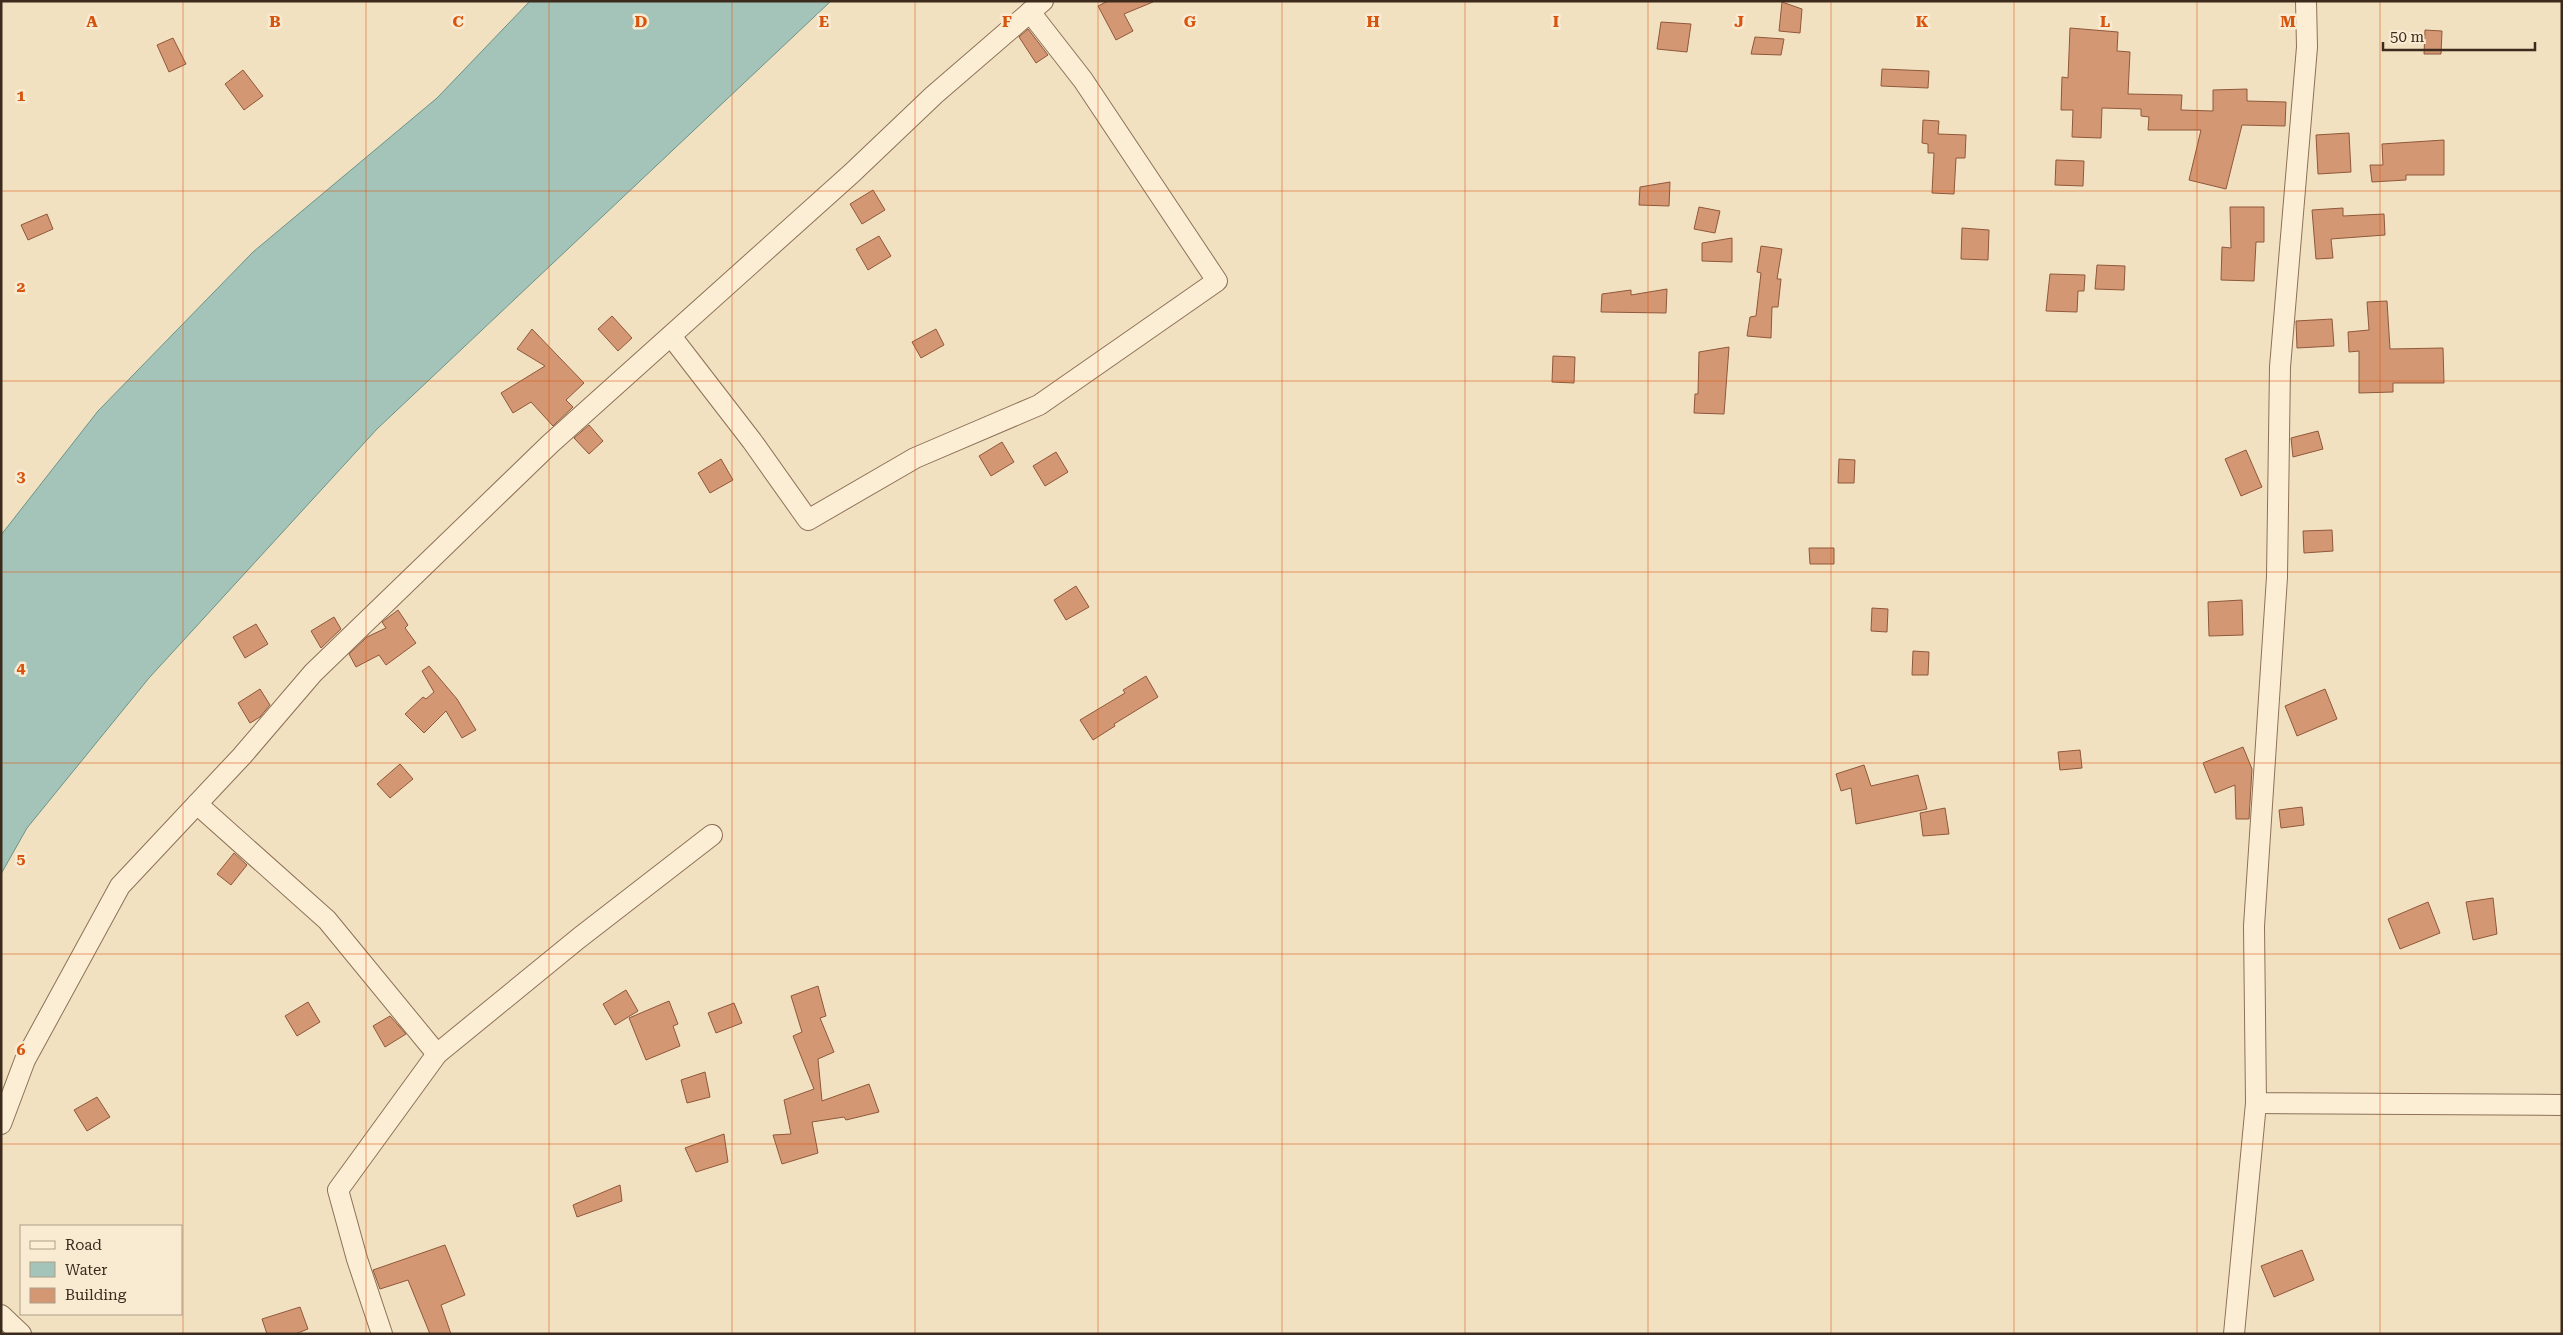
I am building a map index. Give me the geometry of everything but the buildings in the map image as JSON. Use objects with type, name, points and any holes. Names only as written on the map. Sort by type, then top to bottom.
[{"type":"street","points":[[2234,1334],[2256,1103],[2254,926],[2277,577],[2280,367],[2307,47],[2306,1]]},
{"type":"street","points":[[1,1124],[25,1060],[120,886],[197,804],[313,673],[550,444],[852,173],[934,95],[1037,7],[1083,80],[1217,281],[1039,405],[915,458],[808,520],[752,441],[671,336]]},
{"type":"street","points":[[197,804],[327,920],[437,1054]]},
{"type":"street","points":[[382,1334],[357,1259],[338,1190],[437,1054],[580,938],[712,835]]},
{"type":"street","points":[[2256,1103],[2562,1105]]},
{"type":"street","points":[[1,1315],[21,1334]]},
{"type":"water","points":[[530,1],[831,1],[377,429],[149,678],[27,828],[1,874],[1,535],[98,411],[253,252],[437,98]]}]
